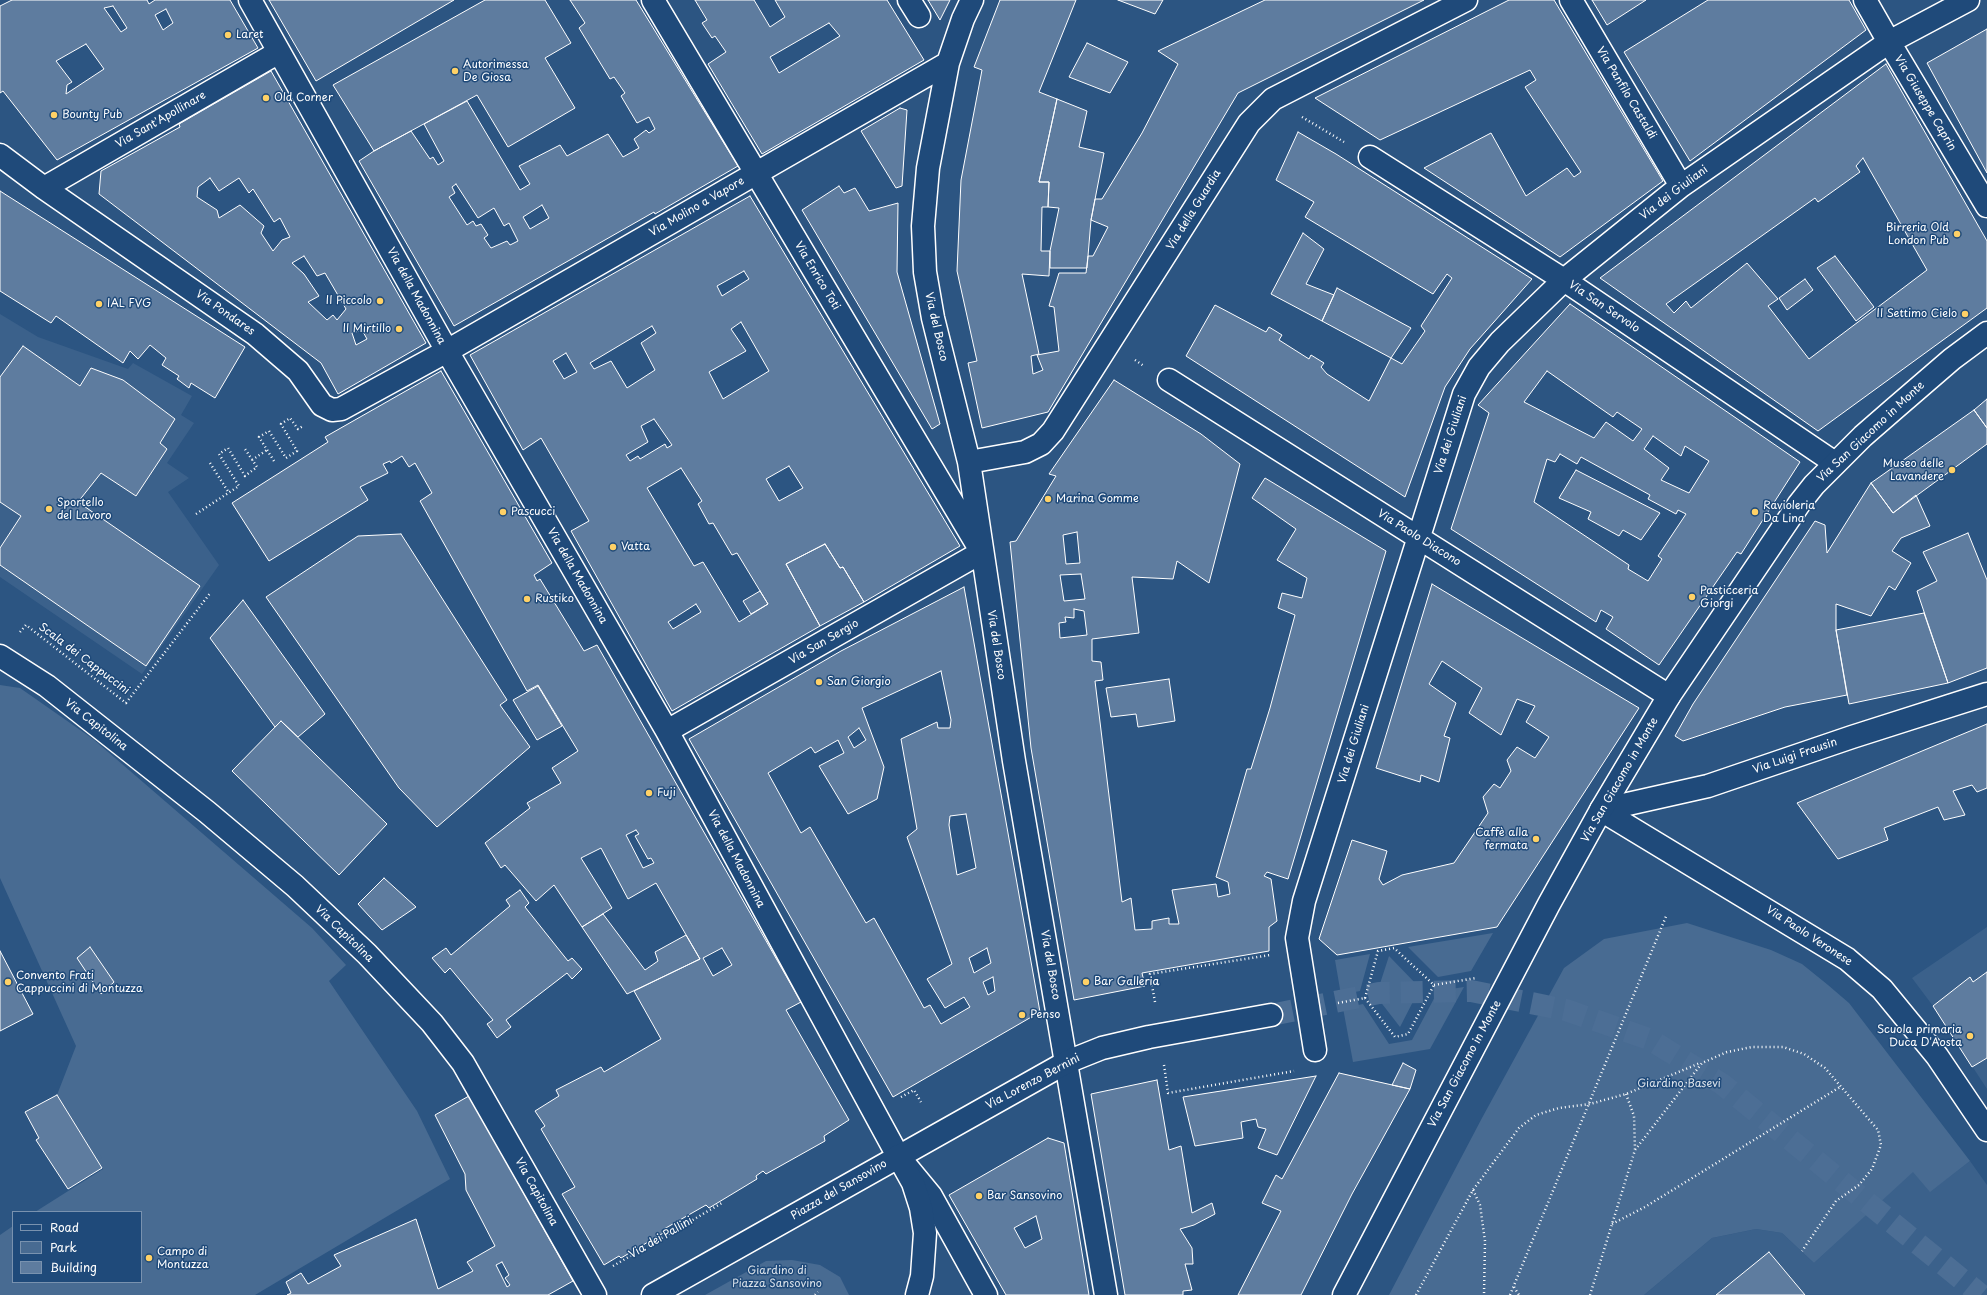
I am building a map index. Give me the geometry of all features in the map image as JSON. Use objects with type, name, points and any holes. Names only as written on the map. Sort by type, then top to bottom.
[{"type":"street","name":"Via della Madonnina","points":[[250,0],[446,351],[668,731],[898,1156]]},
{"type":"street","name":"Via Enrico Toti","points":[[653,0],[982,552]]},
{"type":"street","name":"Via del Bosco","points":[[972,0],[963,19],[948,62],[928,168],[923,226],[925,272],[933,318],[969,462],[1014,761],[1106,1295]]},
{"type":"street","name":"Via della Guardia","points":[[969,462],[1025,452],[1041,444],[1053,431],[1249,123],[1273,99],[1466,0]]},
{"type":"street","name":"Via Panfilo Castaldi","points":[[1571,0],[1681,186]]},
{"type":"street","name":"Via Giuseppe Caprin","points":[[1865,0],[1987,206]]},
{"type":"street","name":"Via dei Giuliani","points":[[1315,1050],[1298,950],[1298,926],[1307,893],[1464,394],[1479,367],[1500,342],[1564,280],[1681,186],[1889,42],[1968,0]]},
{"type":"street","name":"Via Sant'Apollinare","points":[[44,188],[279,52]]},
{"type":"street","name":"Via Molino a Vapore","points":[[446,351],[948,62]]},
{"type":"street","name":"Via Pondares","points":[[0,155],[44,188],[255,334],[298,372],[322,405],[332,410],[341,408],[446,351]]},
{"type":"street","name":"Via San Servolo","points":[[1370,157],[1564,280],[1835,464]]},
{"type":"street","name":"Via San Giacomo in Monte","points":[[1344,1295],[1549,904],[1601,810],[1669,696],[1799,504],[1814,485],[1863,436],[1946,364],[1987,332]]},
{"type":"street","name":"Via Paolo Diacono","points":[[1168,380],[1669,696]]},
{"type":"street","name":"Via San Sergio","points":[[668,731],[982,552]]},
{"type":"street","name":"Via Capitolina","points":[[0,656],[47,686],[218,822],[294,886],[344,933],[432,1023],[463,1063],[592,1294]]},
{"type":"street","name":"Via Luigi Frausin","points":[[1601,810],[1708,786],[1852,737],[1987,694]]},
{"type":"street","name":"Via Paolo Veronese","points":[[1601,810],[1848,959],[1882,989],[1937,1056],[1987,1130]]},
{"type":"street","name":"Via Lorenzo Bernini","points":[[898,1156],[1067,1062],[1102,1048],[1149,1037],[1271,1015]]},
{"type":"street","name":"Piazza del Sansovino","points":[[653,1295],[898,1156],[913,1182],[921,1208],[925,1233],[922,1276],[917,1295]]},
{"type":"street","points":[[898,1156],[931,1196],[986,1295]]},
{"type":"path","points":[[1299,115],[1345,142]]},
{"type":"path","points":[[1131,358],[1148,368]]},
{"type":"path","points":[[274,461],[259,437],[269,431],[286,458],[297,451],[280,424],[290,418],[298,429]]},
{"type":"path","points":[[196,514],[239,486],[219,454],[228,448],[245,476],[257,468],[245,449]]},
{"type":"path","points":[[252,460],[267,450]]},
{"type":"path","points":[[210,463],[229,493]]},
{"type":"path","name":"Scala dei Cappuccini","points":[[18,635],[26,626],[126,703],[211,592]]},
{"type":"path","points":[[1510,1295],[1668,914]]},
{"type":"path","points":[[1364,998],[1378,951],[1394,948],[1434,985]]},
{"type":"path","points":[[1155,1002],[1150,974],[1275,954]]},
{"type":"path","points":[[1434,985],[1482,977]]},
{"type":"path","points":[[1364,998],[1395,1037],[1408,1034],[1434,985]]},
{"type":"path","points":[[1333,1004],[1364,998]]},
{"type":"path","points":[[1416,1295],[1473,1190],[1519,1128],[1536,1115],[1559,1108],[1590,1104],[1626,1094],[1727,1052],[1752,1046],[1783,1047],[1804,1054],[1825,1068],[1878,1130],[1881,1145],[1872,1169],[1859,1185],[1836,1201],[1802,1251]]},
{"type":"path","points":[[1590,1295],[1636,1150],[1702,1063]]},
{"type":"path","points":[[1164,1064],[1168,1093],[1294,1071]]},
{"type":"path","points":[[1612,1224],[1645,1207],[1840,1086]]},
{"type":"path","points":[[900,1098],[914,1090],[921,1102]]},
{"type":"path","points":[[1626,1094],[1634,1116],[1636,1150]]},
{"type":"path","points":[[1473,1190],[1480,1204],[1485,1241],[1484,1295]]},
{"type":"path","name":"Via dei Pallini","points":[[607,1269],[722,1203]]},
{"type":"path","points":[[1514,1287],[1519,1295]]},
{"type":"path","points":[[815,1295],[818,1292]]},
{"type":"shaded area","name":"Sportello del Lavoro","points":[[0,314],[38,337],[128,369],[133,363],[192,396],[181,415],[194,423],[167,463],[189,478],[168,492],[219,565],[142,674],[0,577]]},
{"type":"shaded area","name":"Scuola primaria Duca D'Aosta","points":[[1987,927],[1987,1089],[1933,1006],[1912,978]]},
{"type":"shaded area","points":[[1970,1161],[1987,1185],[1987,1295],[1644,1295],[1712,1238],[1756,1229],[1782,1233],[1814,1263],[1913,1171],[1937,1186]]},
{"type":"green space","points":[[0,685],[20,688],[93,739],[312,928],[346,965],[329,981],[417,1111],[450,1179],[255,1295],[0,1295],[0,1235],[12,1227],[12,1283],[142,1283],[142,1211],[37,1211],[103,1169],[57,1095],[76,1046],[0,878]]},
{"type":"green space","name":"Giardino Basevi","points":[[1687,923],[1771,950],[1802,964],[1828,985],[1849,1003],[1970,1161],[1930,1192],[1913,1172],[1814,1263],[1782,1233],[1756,1229],[1712,1238],[1644,1295],[1389,1295],[1482,1118],[1564,968],[1604,939]]},
{"type":"green space","points":[[1493,933],[1471,971],[1438,977],[1408,947]]},
{"type":"green space","points":[[1370,954],[1360,991],[1341,995],[1335,960]]},
{"type":"green space","points":[[1389,956],[1420,988],[1400,1027],[1376,996]]},
{"type":"green space","points":[[1464,987],[1430,1049],[1353,1062],[1343,1008],[1363,1004],[1389,1044],[1412,1040],[1438,991]]},
{"type":"green space","name":"Giardino di Piazza Sansovino","points":[[792,1260],[820,1265],[840,1277],[849,1295],[705,1295],[766,1261]]},
{"type":"building","points":[[12,0],[147,0],[149,4],[155,0],[230,0],[258,48],[57,160],[3,91],[0,93],[0,6]],"holes":[[[113,6],[127,28],[121,32],[104,8]],[[166,9],[173,23],[163,30],[155,15]],[[86,44],[104,69],[66,94],[67,85],[72,82],[56,61]]]},
{"type":"building","points":[[269,0],[454,0],[316,81]]},
{"type":"building","name":"Autorimessa De Giosa","points":[[485,0],[545,0],[571,43],[545,58],[575,108],[508,147],[477,95],[374,151],[333,85]]},
{"type":"building","points":[[570,0],[636,0],[738,166],[454,326],[359,161],[411,131],[430,159],[433,157],[438,165],[444,161],[424,124],[467,101],[520,190],[530,184],[519,166],[560,145],[567,156],[608,134],[623,157],[639,148],[634,139],[646,130],[649,133],[655,129],[649,117],[637,123],[621,96],[625,93],[614,77],[610,79],[579,28],[585,23]],"holes":[[[456,184],[478,218],[494,208],[504,226],[509,223],[518,241],[510,245],[507,241],[491,248],[484,238],[488,235],[481,224],[476,226],[473,221],[467,225],[449,197],[455,193],[452,187]],[[542,205],[549,218],[530,229],[523,217]]]},
{"type":"building","points":[[695,0],[754,0],[770,27],[785,17],[775,0],[887,0],[924,60],[762,154],[708,64],[726,52],[715,36],[712,38],[702,23],[707,20]],"holes":[[[829,23],[840,36],[779,73],[770,57]]]},
{"type":"building","points":[[928,0],[950,0],[940,20]]},
{"type":"building","points":[[1000,0],[1076,0],[1039,92],[1057,99],[1039,182],[1049,182],[1048,207],[1042,207],[1041,251],[1050,251],[1049,276],[1022,274],[1039,354],[1031,356],[1033,374],[1043,370],[1037,355],[1059,351],[1054,307],[1049,306],[1059,273],[1086,273],[1088,256],[1093,256],[1108,227],[1091,220],[1095,199],[1102,199],[1142,133],[1178,64],[1158,51],[1265,0],[1424,0],[1238,93],[1048,412],[982,428],[968,363],[977,361],[957,271],[961,180],[982,70],[974,67]]},
{"type":"building","points":[[1118,0],[1163,0],[1155,14]]},
{"type":"building","points":[[1509,0],[1554,0],[1663,181],[1560,257],[1424,168],[1491,133],[1526,196],[1567,168],[1574,177],[1581,172],[1525,87],[1536,80],[1530,70],[1380,140],[1315,98]]},
{"type":"building","points":[[1592,0],[1646,0],[1607,25]]},
{"type":"building","points":[[1708,0],[1849,0],[1866,30],[1690,161],[1624,52]]},
{"type":"building","points":[[1987,29],[1987,173],[1927,63]]},
{"type":"building","points":[[1087,43],[1128,62],[1110,93],[1069,77]]},
{"type":"building","points":[[1886,64],[1987,241],[1987,308],[1818,431],[1600,278]],"holes":[[[1863,158],[1927,270],[1809,359],[1768,306],[1778,299],[1747,263],[1691,308],[1686,301],[1674,313],[1666,304],[1815,198],[1818,202],[1860,172],[1856,166]]]},
{"type":"building","points":[[271,71],[426,343],[338,394],[321,363],[99,194],[101,171],[180,127],[179,124]],"holes":[[[210,178],[219,191],[239,178],[249,193],[253,189],[274,222],[280,218],[290,237],[282,240],[273,251],[261,233],[264,226],[240,205],[219,218],[217,210],[197,197],[198,187]],[[304,256],[317,276],[325,273],[346,309],[337,320],[333,315],[327,320],[308,302],[319,296],[304,274],[292,263]],[[362,330],[367,339],[356,345],[352,333]]]},
{"type":"building","points":[[1057,99],[1087,111],[1079,147],[1104,153],[1091,220],[1087,268],[1050,268],[1050,251],[1059,208],[1048,207],[1049,182],[1039,182]]},
{"type":"building","points":[[900,108],[907,110],[902,186],[896,188],[861,131]]},
{"type":"building","points":[[1298,132],[1336,154],[1532,279],[1470,349],[1445,387],[1405,497],[1186,356],[1215,305],[1266,332],[1269,327],[1282,335],[1279,340],[1309,359],[1311,355],[1324,363],[1321,367],[1327,374],[1369,401],[1391,358],[1402,364],[1425,331],[1421,326],[1452,278],[1447,274],[1433,294],[1305,217],[1314,202],[1276,180]]},
{"type":"building","points":[[839,186],[844,193],[855,188],[869,211],[898,203],[897,272],[940,424],[932,429],[802,210]]},
{"type":"building","name":"IAL FVG","points":[[0,191],[245,347],[215,398],[191,383],[189,388],[177,379],[179,376],[162,365],[166,358],[150,345],[138,359],[130,351],[123,363],[56,316],[51,323],[0,291]]},
{"type":"building","points":[[750,196],[960,546],[864,602],[843,567],[840,568],[825,544],[786,564],[820,626],[672,711],[571,531],[589,521],[541,438],[523,450],[470,355]],"holes":[[[744,271],[749,279],[722,296],[717,286]],[[741,322],[769,371],[723,399],[709,372],[746,351],[731,329]],[[652,326],[656,333],[641,343],[655,370],[627,388],[611,361],[594,369],[590,363]],[[566,353],[577,372],[564,379],[553,361]],[[654,419],[672,445],[667,448],[665,444],[640,459],[638,456],[630,461],[626,455],[648,442],[641,426]],[[789,466],[803,488],[779,501],[766,479]],[[681,468],[702,501],[698,504],[709,524],[713,523],[732,555],[737,553],[768,604],[739,622],[703,562],[694,566],[647,488]],[[696,604],[701,612],[673,629],[668,622]]]},
{"type":"building","points":[[1303,233],[1324,249],[1306,284],[1334,295],[1322,321],[1271,294]]},
{"type":"building","points":[[1835,256],[1874,307],[1856,321],[1817,268]]},
{"type":"building","points":[[1805,279],[1813,290],[1787,310],[1779,298]]},
{"type":"building","points":[[1337,288],[1411,328],[1391,358],[1322,321]]},
{"type":"building","points":[[1570,304],[1800,462],[1741,554],[1737,552],[1659,665],[1606,629],[1613,617],[1601,610],[1596,622],[1451,529],[1489,413],[1478,405]],"holes":[[[1547,371],[1613,417],[1617,412],[1642,429],[1633,441],[1606,422],[1594,438],[1524,402]],[[1653,436],[1681,456],[1685,446],[1709,461],[1689,493],[1661,480],[1669,468],[1644,449]],[[1560,454],[1577,464],[1581,457],[1650,495],[1648,499],[1676,514],[1678,510],[1686,514],[1658,556],[1662,559],[1648,581],[1628,569],[1629,565],[1534,502],[1547,459],[1555,462]]]},
{"type":"building","name":"Sportello del Lavoro","points":[[23,346],[80,386],[91,368],[123,380],[175,419],[160,443],[167,449],[136,496],[101,473],[78,502],[200,586],[146,666],[0,565],[0,548],[21,516],[0,502],[0,377]]},
{"type":"building","points":[[441,371],[552,563],[534,575],[537,581],[540,579],[584,651],[597,645],[801,1002],[786,1010],[849,1120],[824,1136],[825,1141],[766,1174],[763,1171],[756,1176],[757,1179],[709,1208],[706,1205],[664,1229],[665,1232],[621,1258],[619,1256],[604,1265],[562,1194],[575,1187],[541,1129],[545,1126],[535,1111],[559,1096],[556,1090],[601,1067],[604,1072],[661,1039],[634,991],[700,959],[656,883],[628,899],[601,848],[581,858],[612,908],[582,927],[554,885],[536,901],[505,865],[501,868],[485,843],[530,808],[527,803],[561,783],[552,768],[578,751],[538,685],[527,691],[420,501],[432,493],[415,463],[409,467],[402,456],[391,463],[390,461],[383,464],[388,473],[360,487],[368,500],[269,561],[232,503],[328,442],[325,437]],"holes":[[[636,830],[639,834],[635,836],[648,859],[651,858],[654,863],[643,868],[626,835]],[[722,948],[732,965],[713,976],[703,958]]]},
{"type":"building","points":[[1114,380],[1201,434],[1240,464],[1209,583],[1177,561],[1173,579],[1132,577],[1139,633],[1092,639],[1092,661],[1101,662],[1103,680],[1095,681],[1122,902],[1131,898],[1135,930],[1152,929],[1152,921],[1169,918],[1169,924],[1179,924],[1172,890],[1216,884],[1218,897],[1230,894],[1228,882],[1216,877],[1247,769],[1251,769],[1270,708],[1295,615],[1278,608],[1282,593],[1302,598],[1307,578],[1277,560],[1296,529],[1252,498],[1265,478],[1386,551],[1288,879],[1267,872],[1264,876],[1271,879],[1277,921],[1269,927],[1269,951],[1142,973],[1145,986],[1074,1000],[1031,748],[1010,542],[1016,541],[1056,476],[1049,474]],"holes":[[[1077,532],[1080,563],[1066,564],[1063,535]],[[1081,574],[1085,599],[1064,601],[1060,575]],[[1074,609],[1084,611],[1087,635],[1060,638],[1059,623],[1066,622],[1065,617],[1074,618]]]},
{"type":"building","points":[[1987,399],[1987,428],[1974,410]]},
{"type":"building","points":[[1974,410],[1987,428],[1987,444],[1893,513],[1871,483]]},
{"type":"building","points":[[1576,470],[1660,513],[1641,540],[1623,530],[1619,536],[1588,519],[1591,512],[1559,498]]},
{"type":"building","points":[[1871,483],[1893,513],[1916,495],[1930,526],[1901,538],[1892,551],[1911,563],[1895,590],[1889,586],[1871,616],[1836,604],[1836,630],[1847,695],[1785,707],[1683,741],[1675,736],[1693,704],[1815,521],[1825,525],[1827,553]]},
{"type":"building","points":[[1968,533],[1987,580],[1987,668],[1948,683],[1917,591],[1937,581],[1923,552]]},
{"type":"building","points":[[401,534],[507,700],[500,705],[530,747],[437,827],[399,788],[266,597],[358,536]]},
{"type":"building","points":[[825,544],[840,568],[843,567],[864,602],[820,626],[786,564]]},
{"type":"building","points":[[1432,584],[1639,708],[1497,927],[1337,955],[1319,939],[1352,840],[1387,851],[1379,879],[1383,885],[1402,875],[1454,863],[1488,813],[1483,797],[1494,784],[1500,788],[1511,771],[1507,760],[1517,747],[1535,758],[1549,737],[1526,722],[1535,706],[1517,699],[1501,735],[1469,713],[1482,688],[1442,661],[1429,684],[1456,703],[1444,736],[1450,738],[1439,782],[1421,775],[1420,782],[1376,768]]},
{"type":"building","points":[[964,587],[1040,1012],[893,1097],[689,739],[841,651]],"holes":[[[941,671],[951,720],[950,728],[938,728],[937,722],[901,739],[917,829],[907,837],[952,964],[927,979],[945,1008],[964,997],[970,1007],[941,1024],[930,1005],[924,1008],[874,918],[866,923],[810,827],[801,833],[768,773],[811,747],[815,753],[838,740],[844,753],[819,766],[848,814],[877,799],[884,767],[862,708]],[[859,728],[866,740],[854,748],[848,737]],[[966,814],[976,868],[957,875],[949,825],[950,816]],[[987,948],[991,963],[974,973],[969,958]],[[993,977],[995,991],[988,995],[983,982]]]},
{"type":"building","points":[[760,591],[768,604],[751,614],[743,601]]},
{"type":"building","points":[[243,600],[325,714],[298,737],[281,721],[275,727],[210,638]]},
{"type":"building","points":[[1924,613],[1948,683],[1849,704],[1836,630]]},
{"type":"building","points":[[1169,679],[1175,721],[1138,727],[1136,714],[1111,717],[1106,688]]},
{"type":"building","points":[[538,686],[562,726],[537,740],[513,700]]},
{"type":"building","points":[[281,721],[387,824],[339,875],[232,771]]},
{"type":"building","points":[[1987,724],[1987,788],[1977,792],[1972,785],[1953,791],[1965,815],[1944,820],[1938,807],[1884,828],[1888,840],[1838,859],[1797,803]]},
{"type":"building","points":[[384,878],[416,907],[382,930],[358,904]]},
{"type":"building","points":[[520,890],[529,903],[525,907],[568,961],[572,958],[582,969],[572,979],[567,973],[506,1020],[511,1027],[497,1038],[487,1024],[493,1020],[450,968],[445,973],[432,958],[446,948],[451,955],[510,906],[506,900]]},
{"type":"building","points":[[603,914],[645,970],[658,961],[655,952],[686,935],[700,959],[627,994],[582,927]]},
{"type":"building","points":[[90,947],[114,982],[101,994],[77,958]]},
{"type":"building","name":"Convento Frati Cappuccini di Montuzza","points":[[0,951],[33,1014],[0,1031]]},
{"type":"building","points":[[1987,972],[1987,1058],[1972,1067],[1933,1006],[1970,977],[1973,982]]},
{"type":"building","points":[[1403,1063],[1416,1070],[1410,1089],[1392,1085]]},
{"type":"building","points":[[1339,1073],[1410,1089],[1352,1194],[1301,1295],[1238,1295],[1281,1211],[1262,1203],[1276,1175],[1282,1179]]},
{"type":"building","points":[[1316,1076],[1277,1155],[1258,1148],[1266,1129],[1258,1127],[1256,1119],[1241,1122],[1243,1138],[1195,1146],[1183,1097]]},
{"type":"building","points":[[1157,1080],[1169,1150],[1181,1146],[1192,1213],[1212,1203],[1215,1214],[1194,1225],[1180,1229],[1192,1248],[1193,1264],[1185,1264],[1192,1290],[1183,1291],[1183,1295],[1125,1295],[1091,1094]]},
{"type":"building","points":[[57,1095],[102,1168],[68,1189],[36,1140],[39,1138],[25,1112]]},
{"type":"building","points":[[469,1096],[573,1281],[548,1295],[287,1295],[291,1293],[286,1282],[301,1273],[308,1284],[341,1266],[334,1255],[416,1219],[438,1289],[473,1271],[467,1262],[495,1246],[466,1190],[465,1174],[435,1115]],"holes":[[[502,1262],[509,1275],[505,1278],[510,1285],[507,1287],[496,1265]]]},
{"type":"building","points":[[1048,1138],[1064,1143],[1089,1295],[1006,1295],[949,1195]],"holes":[[[1036,1216],[1042,1239],[1025,1248],[1014,1228]]]},
{"type":"building","points":[[1769,1252],[1805,1295],[1716,1295]]},
{"type":"tunnel","points":[[1271,1015],[1379,993],[1471,991],[1566,1010],[1649,1039],[1722,1084],[1981,1295]]},
{"type":"place","name":"Laret","points":[[228,35]]},
{"type":"place","name":"Autorimessa De Giosa","points":[[455,71]]},
{"type":"place","name":"Old Corner","points":[[266,98]]},
{"type":"place","name":"Bounty Pub","points":[[54,115]]},
{"type":"place","name":"Birreria Old London Pub","points":[[1957,234]]},
{"type":"place","name":"Il Piccolo","points":[[380,301]]},
{"type":"place","name":"IAL FVG","points":[[99,304]]},
{"type":"place","name":"Il Settimo Cielo","points":[[1965,314]]},
{"type":"place","name":"Il Mirtillo","points":[[399,329]]},
{"type":"place","name":"Museo delle Lavandere","points":[[1952,470]]},
{"type":"place","name":"Marina Gomme","points":[[1048,499]]},
{"type":"place","name":"Sportello del Lavoro","points":[[49,509]]},
{"type":"place","name":"Pascucci","points":[[503,512]]},
{"type":"place","name":"Ravioleria Da Lina","points":[[1755,512]]},
{"type":"place","name":"Vatta","points":[[613,547]]},
{"type":"place","name":"Pasticceria Giorgi","points":[[1692,597]]},
{"type":"place","name":"Rustiko","points":[[527,599]]},
{"type":"place","name":"San Giorgio","points":[[819,682]]},
{"type":"place","name":"Fuji","points":[[649,793]]},
{"type":"place","name":"Caffè alla fermata","points":[[1536,839]]},
{"type":"place","name":"Convento Frati Cappuccini di Montuzza","points":[[8,982]]},
{"type":"place","name":"Bar Galleria","points":[[1086,982]]},
{"type":"place","name":"Penso","points":[[1022,1015]]},
{"type":"place","name":"Scuola primaria Duca D'Aosta","points":[[1970,1036]]},
{"type":"place","name":"Bar Sansovino","points":[[979,1196]]},
{"type":"place","name":"Campo di Montuzza","points":[[149,1258]]}]
